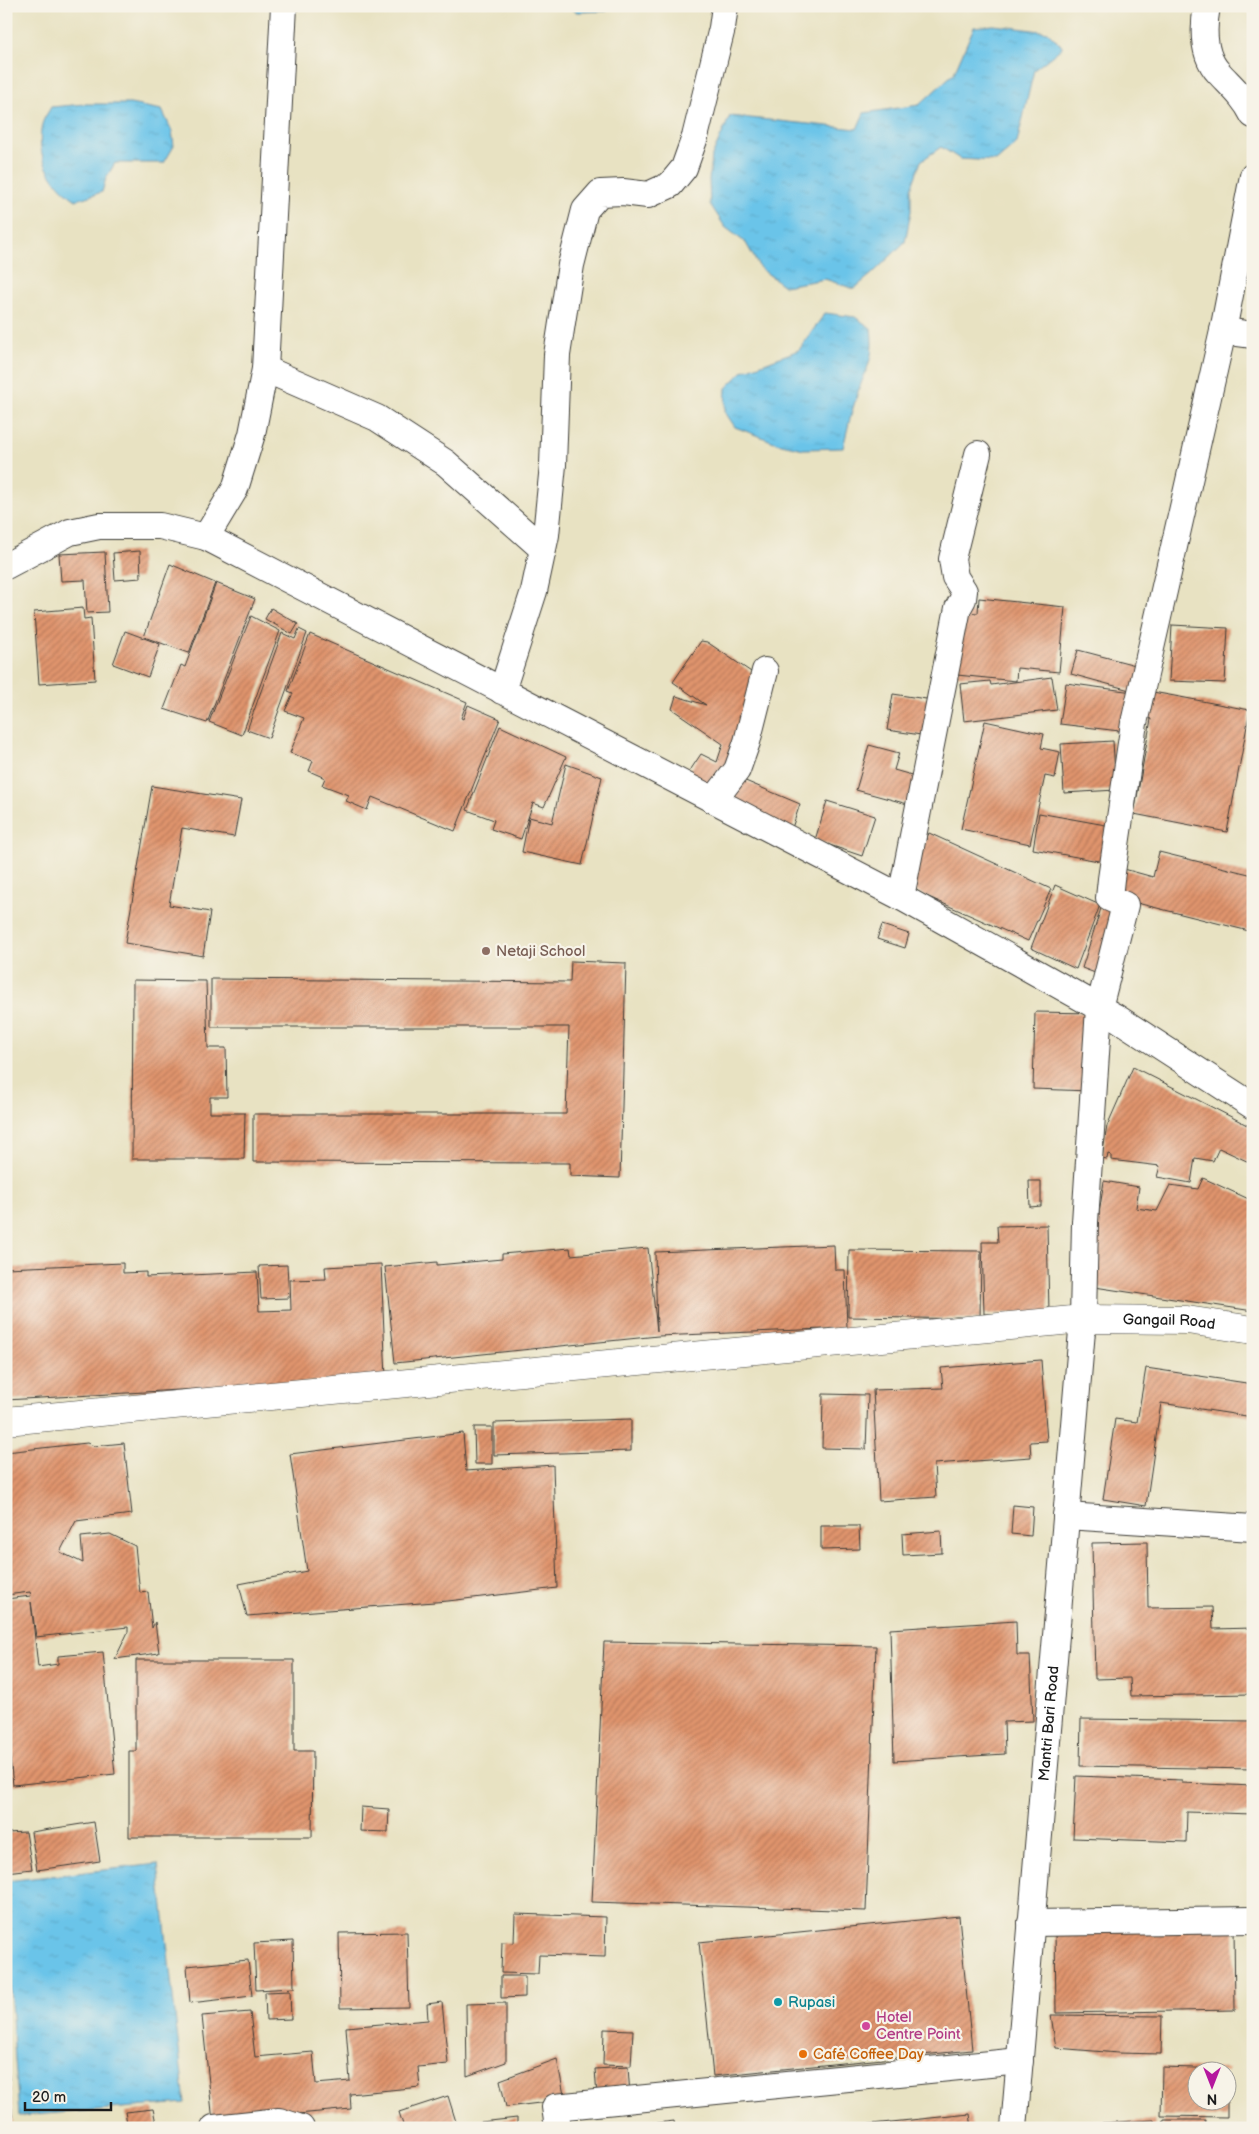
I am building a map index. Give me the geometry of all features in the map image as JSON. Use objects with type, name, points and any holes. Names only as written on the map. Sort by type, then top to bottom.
[{"type":"street","points":[[206,537],[235,489],[252,434],[265,369],[284,6]]},
{"type":"street","points":[[502,691],[534,591],[543,549],[553,465],[557,355],[571,265],[585,210],[600,193],[623,192],[648,195],[670,185],[684,168],[695,137],[722,28],[725,6]]},
{"type":"street","points":[[1206,6],[1204,26],[1206,50],[1217,72],[1248,105],[1253,115]]},
{"type":"street","points":[[1253,176],[1223,331],[1253,335]]},
{"type":"street","name":"Mantri Bari Road","points":[[1014,2128],[1084,1320],[1085,1222],[1099,1008],[1125,905],[1109,898],[1134,723],[1223,331]]},
{"type":"street","points":[[265,369],[384,423],[446,463],[543,549]]},
{"type":"street","points":[[900,896],[958,608],[963,599],[964,591],[955,577],[952,559],[978,454]]},
{"type":"street","points":[[6,566],[70,532],[99,526],[128,524],[160,526],[206,537],[900,896],[1114,1016],[1253,1106]]},
{"type":"street","points":[[714,800],[737,770],[747,742],[765,671]]},
{"type":"street","name":"Gangail Road","points":[[6,1421],[1084,1320],[1187,1320],[1253,1330]]},
{"type":"street","points":[[1066,1516],[1253,1528]]},
{"type":"street","points":[[1031,1923],[1253,1920]]},
{"type":"street","points":[[558,2128],[555,2107],[1020,2061]]},
{"type":"street","points":[[214,2128],[279,2121],[300,2128]]},
{"type":"water","points":[[567,6],[608,6],[607,11],[577,12]]},
{"type":"water","points":[[994,25],[1048,32],[1063,47],[1034,70],[1017,143],[996,161],[960,159],[941,147],[921,161],[911,189],[911,211],[905,242],[854,289],[825,279],[784,286],[760,268],[746,243],[725,227],[710,204],[709,180],[712,156],[730,116],[857,129],[864,113],[919,105],[954,73],[974,27]]},
{"type":"water","points":[[85,104],[130,104],[162,110],[172,131],[174,146],[164,163],[115,163],[106,178],[102,192],[76,200],[52,177],[43,158],[40,136],[44,118],[51,107]]},
{"type":"water","points":[[825,313],[855,317],[871,328],[871,356],[860,385],[843,448],[804,449],[777,443],[735,427],[725,412],[726,388],[743,371],[799,350]]},
{"type":"water","points":[[158,1864],[185,2103],[19,2116],[6,1930],[6,1881]]},
{"type":"building","points":[[140,551],[141,578],[115,580],[113,553]]},
{"type":"building","points":[[105,552],[108,612],[87,613],[85,580],[61,581],[59,554]]},
{"type":"building","points":[[170,564],[215,583],[189,653],[144,637]]},
{"type":"building","points":[[216,583],[255,599],[207,723],[164,709],[181,665],[185,667]]},
{"type":"building","points":[[979,598],[1065,607],[1059,672],[1017,668],[1016,681],[957,675],[964,612],[978,613]]},
{"type":"building","points":[[83,608],[84,619],[91,618],[95,680],[39,684],[34,612]]},
{"type":"building","points":[[271,608],[298,624],[292,634],[265,619]]},
{"type":"building","points":[[251,616],[280,631],[242,735],[209,722]]},
{"type":"building","points":[[1172,625],[1228,628],[1225,683],[1169,681]]},
{"type":"building","points":[[299,629],[307,633],[269,738],[247,730],[282,633],[295,639]]},
{"type":"building","points":[[125,631],[160,644],[148,677],[113,664]]},
{"type":"building","points":[[310,634],[467,702],[461,718],[463,719],[468,705],[500,719],[455,831],[372,797],[367,810],[346,801],[349,795],[322,785],[325,778],[309,771],[313,761],[290,753],[304,718],[285,711],[293,693],[288,691]]},
{"type":"building","points":[[701,641],[707,642],[757,676],[719,790],[687,775],[701,754],[717,762],[723,744],[672,709],[676,696],[706,705],[673,682]]},
{"type":"building","points":[[1078,650],[1143,667],[1137,692],[1071,674]]},
{"type":"building","points":[[1052,677],[1057,710],[964,721],[960,684],[990,681],[991,685]]},
{"type":"building","points":[[1066,683],[1133,692],[1128,732],[1060,724]]},
{"type":"building","points":[[1153,692],[1250,710],[1227,832],[1134,814],[1151,719],[1148,718]]},
{"type":"building","points":[[893,694],[933,700],[928,736],[887,730]]},
{"type":"building","points":[[985,721],[1044,734],[1041,748],[1060,752],[1055,778],[1045,776],[1030,844],[961,829]]},
{"type":"building","points":[[500,726],[566,757],[544,807],[533,803],[521,839],[491,829],[494,820],[467,810]]},
{"type":"building","points":[[1113,741],[1116,790],[1064,793],[1061,744]]},
{"type":"building","points":[[869,745],[899,753],[894,770],[922,778],[915,806],[856,790]]},
{"type":"building","points":[[566,764],[602,777],[582,865],[522,852],[529,817],[552,823]]},
{"type":"building","points":[[736,777],[800,804],[791,831],[727,801]]},
{"type":"building","points":[[152,786],[241,800],[234,837],[182,828],[169,905],[210,912],[203,956],[125,943]]},
{"type":"building","points":[[827,801],[875,816],[862,856],[815,840]]},
{"type":"building","points":[[1039,813],[1111,826],[1104,862],[1033,849]]},
{"type":"building","points":[[929,833],[1051,889],[1028,941],[906,887]]},
{"type":"building","points":[[1159,852],[1253,875],[1253,932],[1117,898],[1124,869],[1153,877]]},
{"type":"building","points":[[1055,885],[1100,905],[1076,969],[1031,948]]},
{"type":"building","points":[[1103,902],[1120,908],[1103,976],[1082,968]]},
{"type":"building","points":[[882,925],[909,934],[905,948],[877,939]]},
{"type":"building","points":[[571,961],[626,963],[620,1178],[570,1176],[570,1163],[253,1162],[253,1114],[566,1114],[569,1027],[211,1027],[211,979],[570,982]]},
{"type":"building","points":[[133,980],[206,981],[208,1048],[226,1048],[227,1097],[210,1097],[210,1113],[245,1113],[244,1159],[132,1159]]},
{"type":"building","points":[[1035,1012],[1092,1013],[1090,1091],[1033,1089]]},
{"type":"building","points":[[1133,1067],[1253,1128],[1253,1164],[1219,1148],[1213,1161],[1195,1158],[1191,1183],[1157,1177],[1160,1166],[1111,1160],[1111,1155],[1108,1154],[1107,1159],[1102,1158],[1107,1126]]},
{"type":"building","points":[[1203,1178],[1253,1201],[1253,1311],[1088,1286],[1104,1181],[1139,1187],[1136,1208],[1157,1211],[1170,1185],[1198,1189]]},
{"type":"building","points":[[1029,1181],[1041,1181],[1041,1206],[1030,1207]]},
{"type":"building","points":[[1047,1225],[1049,1312],[984,1314],[982,1242],[998,1242],[997,1226]]},
{"type":"building","points":[[834,1245],[835,1270],[845,1270],[847,1328],[658,1336],[395,1363],[385,1267],[437,1262],[437,1265],[502,1259],[502,1254],[570,1248],[571,1255],[648,1248],[657,1331],[655,1252]]},
{"type":"building","points":[[849,1250],[981,1251],[980,1319],[848,1317]]},
{"type":"building","points":[[123,1263],[123,1273],[146,1272],[146,1277],[257,1272],[259,1311],[291,1310],[290,1280],[326,1279],[325,1267],[381,1264],[386,1378],[6,1400],[6,1268]]},
{"type":"building","points":[[287,1265],[289,1298],[261,1299],[259,1266]]},
{"type":"building","points":[[1041,1360],[1047,1441],[1030,1442],[1031,1457],[934,1464],[936,1497],[879,1501],[873,1390],[943,1388],[941,1368]]},
{"type":"building","points":[[1146,1368],[1253,1384],[1253,1417],[1161,1403],[1146,1506],[1103,1499],[1115,1419],[1137,1422]]},
{"type":"building","points":[[823,1394],[868,1395],[866,1449],[822,1448]]},
{"type":"building","points":[[631,1419],[631,1451],[494,1455],[494,1423]]},
{"type":"building","points":[[474,1427],[492,1427],[492,1464],[475,1464]]},
{"type":"building","points":[[463,1433],[466,1471],[553,1465],[557,1588],[448,1601],[247,1616],[239,1584],[307,1571],[290,1454]]},
{"type":"building","points":[[87,1443],[94,1446],[124,1443],[132,1514],[76,1521],[60,1552],[83,1563],[81,1537],[110,1534],[135,1546],[140,1593],[148,1592],[152,1628],[155,1622],[159,1653],[115,1659],[128,1632],[128,1627],[36,1637],[31,1602],[38,1667],[58,1664],[58,1656],[103,1652],[115,1774],[13,1785],[6,1722],[6,1599],[31,1596],[30,1592],[6,1595],[6,1452]]},
{"type":"building","points":[[1013,1505],[1033,1507],[1031,1536],[1011,1534]]},
{"type":"building","points":[[821,1526],[859,1526],[860,1549],[821,1550]]},
{"type":"building","points":[[941,1531],[942,1553],[903,1555],[902,1534]]},
{"type":"building","points":[[1147,1542],[1148,1608],[1212,1607],[1213,1629],[1253,1628],[1253,1694],[1131,1696],[1130,1678],[1095,1679],[1092,1543]]},
{"type":"building","points":[[1016,1621],[1017,1655],[1030,1655],[1033,1721],[1004,1722],[1005,1754],[894,1761],[890,1629]]},
{"type":"building","points":[[604,1642],[876,1646],[866,1911],[592,1902]]},
{"type":"building","points":[[136,1660],[294,1660],[294,1751],[313,1751],[312,1837],[129,1837],[129,1751],[136,1751]]},
{"type":"building","points":[[1081,1719],[1253,1721],[1253,1769],[1080,1766]]},
{"type":"building","points":[[1076,1776],[1182,1780],[1182,1783],[1253,1786],[1253,1814],[1187,1812],[1186,1842],[1073,1838]]},
{"type":"building","points":[[361,1807],[389,1809],[388,1832],[360,1831]]},
{"type":"building","points":[[94,1822],[100,1861],[37,1870],[31,1832]]},
{"type":"building","points":[[26,1832],[32,1869],[6,1872],[6,1833]]},
{"type":"building","points":[[515,1914],[606,1917],[605,1957],[539,1955],[538,1974],[501,1973],[502,1942],[514,1943]]},
{"type":"building","points":[[959,1916],[972,2050],[713,2076],[699,1942]]},
{"type":"building","points":[[1234,1926],[1235,2010],[1056,2013],[1055,1929]]},
{"type":"building","points":[[407,1932],[409,2007],[340,2008],[339,1933]]},
{"type":"building","points":[[293,1941],[294,1988],[256,1990],[254,1943]]},
{"type":"building","points":[[248,1960],[252,1996],[190,2003],[187,1966]]},
{"type":"building","points":[[501,1976],[525,1976],[525,1997],[501,1998]]},
{"type":"building","points":[[290,1991],[291,2019],[266,2020],[265,1992]]},
{"type":"building","points":[[442,2002],[448,2064],[418,2067],[420,2087],[350,2094],[351,2109],[213,2122],[202,2016],[250,2012],[255,2057],[313,2052],[316,2084],[350,2081],[346,2027],[428,2020],[427,2004]]},
{"type":"building","points":[[506,2003],[506,2062],[467,2076],[466,2004]]},
{"type":"building","points":[[1051,2015],[1162,2016],[1161,2054],[1056,2048]]},
{"type":"building","points":[[604,2029],[633,2030],[631,2066],[603,2065]]},
{"type":"building","points":[[6,2045],[13,2122],[6,2122]]},
{"type":"building","points":[[557,2059],[565,2100],[506,2107],[500,2080]]},
{"type":"building","points":[[628,2067],[630,2095],[597,2097],[595,2069]]},
{"type":"building","points":[[1162,2067],[1186,2068],[1186,2112],[1227,2112],[1227,2117],[1161,2116]]},
{"type":"building","points":[[448,2096],[457,2125],[449,2128],[404,2128],[399,2112]]},
{"type":"building","points":[[153,2109],[157,2128],[128,2128],[125,2112]]},
{"type":"building","points":[[970,2114],[972,2128],[852,2128],[852,2126]]},
{"type":"building","points":[[517,2118],[517,2128],[481,2128],[481,2122]]},
{"type":"building","points":[[1154,2120],[1155,2128],[1047,2128],[1047,2126]]},
{"type":"building","points":[[1164,2120],[1206,2120],[1205,2128],[1163,2128]]},
{"type":"building","points":[[674,2121],[675,2128],[627,2128],[627,2127]]},
{"type":"place","name":"Netaji School","points":[[486,951]]},
{"type":"place","name":"Rupasi","points":[[778,2002]]},
{"type":"place","name":"Hotel Centre Point","points":[[866,2026]]},
{"type":"place","name":"Café Coffee Day","points":[[803,2054]]}]
